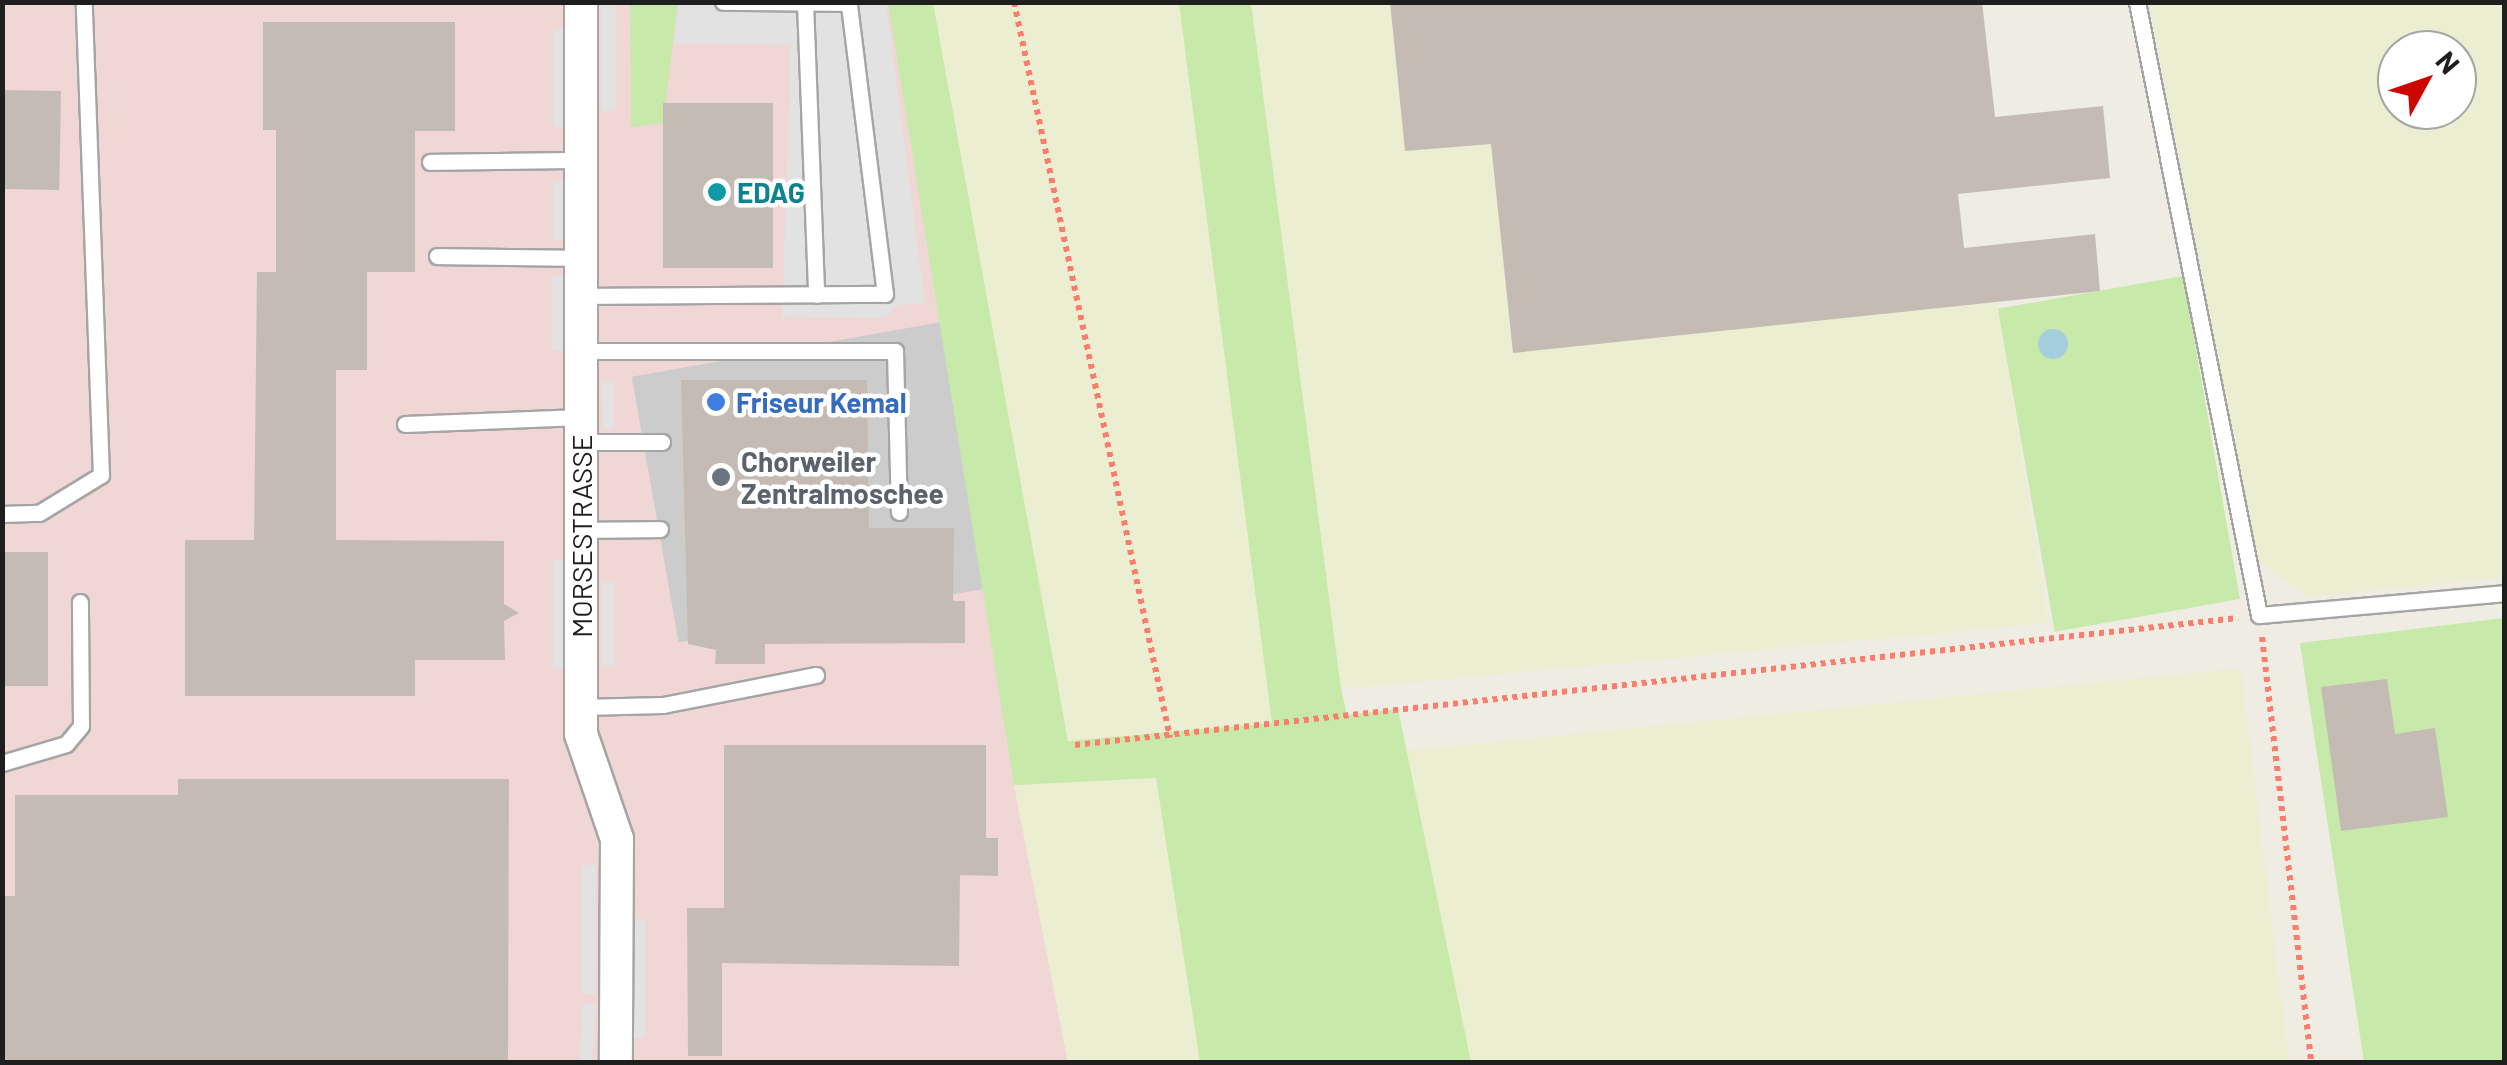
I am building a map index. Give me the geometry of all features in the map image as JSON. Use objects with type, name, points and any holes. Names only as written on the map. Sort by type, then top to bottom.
[{"type":"street","name":"MORSESTRASSE","points":[[581,2],[581,734],[617,839],[616,1062]]},
{"type":"lane","points":[[2,514],[40,513],[100,475],[84,2]]},
{"type":"lane","points":[[581,296],[885,294],[849,3],[723,2]]},
{"type":"lane","points":[[2137,2],[2259,615],[2504,593]]},
{"type":"lane","points":[[805,3],[816,295]]},
{"type":"lane","points":[[430,162],[581,160]]},
{"type":"lane","points":[[437,256],[581,258]]},
{"type":"lane","points":[[581,351],[895,350],[899,512]]},
{"type":"lane","points":[[405,424],[581,430],[662,442]]},
{"type":"lane","points":[[581,530],[660,529]]},
{"type":"lane","points":[[2,763],[66,744],[81,726],[80,602]]},
{"type":"lane","points":[[581,706],[663,705],[816,675]]},
{"type":"path","points":[[1014,2],[1170,738]]},
{"type":"path","points":[[1074,745],[1170,738],[2259,615],[2311,1062]]},
{"type":"shaded area","points":[[2,3],[902,3],[1014,785],[1068,1062],[3,1062]]},
{"type":"shaded area","points":[[601,3],[616,3],[616,111],[601,111]]},
{"type":"shaded area","name":"EDAG","points":[[678,3],[886,3],[925,303],[898,305],[885,318],[782,317],[791,45],[674,43]]},
{"type":"shaded area","points":[[553,29],[566,29],[566,127],[553,127]]},
{"type":"shaded area","points":[[553,181],[566,181],[566,240],[553,240]]},
{"type":"shaded area","points":[[552,276],[566,276],[566,350],[552,350]]},
{"type":"shaded area","points":[[942,322],[989,588],[679,643],[632,377]]},
{"type":"shaded area","points":[[602,381],[614,381],[615,429],[603,429]]},
{"type":"shaded area","points":[[553,560],[566,560],[566,669],[553,669]]},
{"type":"shaded area","points":[[602,581],[615,581],[615,667],[602,667]]},
{"type":"shaded area","points":[[582,865],[596,865],[596,994],[582,994]]},
{"type":"shaded area","points":[[631,919],[645,919],[645,1038],[631,1038]]},
{"type":"shaded area","points":[[583,1004],[596,1005],[592,1062],[579,1062]]},
{"type":"green space","points":[[630,3],[678,3],[663,123],[631,127]]},
{"type":"green space","points":[[888,3],[933,3],[1068,741],[1272,723],[1179,3],[1251,3],[1341,689],[1347,715],[1398,709],[1471,1062],[1200,1062],[1156,778],[1014,785]]},
{"type":"green space","points":[[933,3],[1179,3],[1272,723],[1067,741]]},
{"type":"green space","points":[[1251,3],[1940,3],[1969,304],[1997,302],[2048,623],[1341,689]]},
{"type":"green space","points":[[2149,3],[2504,3],[2504,577],[2309,597],[2258,561]]},
{"type":"green space","points":[[2183,276],[2240,599],[2055,632],[1998,309]]},
{"type":"green space","points":[[2504,618],[2504,1062],[2364,1062],[2300,643]]},
{"type":"green space","points":[[2241,668],[2289,1062],[1471,1062],[1404,751]]},
{"type":"green space","points":[[1156,778],[1200,1062],[1068,1062],[1014,785]]},
{"type":"water","points":[[2053,329],[2064,333],[2068,344],[2064,355],[2053,359],[2042,355],[2038,344],[2042,333]]},
{"type":"building","points":[[1390,2],[1982,2],[1995,117],[2103,106],[2110,178],[1958,194],[1964,248],[2095,234],[2100,291],[1513,353],[1491,144],[1405,151]]},
{"type":"building","points":[[263,22],[455,22],[455,131],[415,131],[415,272],[367,272],[367,370],[336,370],[336,540],[504,541],[504,604],[519,613],[504,621],[505,660],[415,660],[415,696],[185,696],[185,540],[254,540],[257,272],[276,272],[276,130],[263,130]]},
{"type":"building","points":[[2,90],[61,91],[59,190],[2,189]]},
{"type":"building","name":"EDAG","points":[[663,103],[773,103],[773,268],[663,268]]},
{"type":"building","points":[[681,380],[867,380],[869,528],[954,528],[953,601],[965,601],[965,643],[765,644],[765,664],[715,664],[716,650],[688,644]]},
{"type":"building","points":[[2,552],[48,552],[48,686],[2,686]]},
{"type":"building","points":[[2387,679],[2395,734],[2435,728],[2448,817],[2341,831],[2321,687]]},
{"type":"building","points":[[724,745],[986,745],[986,838],[998,838],[998,876],[960,875],[959,966],[722,963],[722,1056],[688,1056],[687,908],[724,908]]},
{"type":"building","points":[[178,779],[509,779],[508,1062],[2,1062],[2,896],[15,896],[15,795],[178,795]]},
{"type":"place","name":"EDAG","points":[[717,192]]},
{"type":"place","name":"Friseur Kemal","points":[[716,402]]},
{"type":"place","name":"Chorweiler Zentralmoschee","points":[[721,477]]}]
